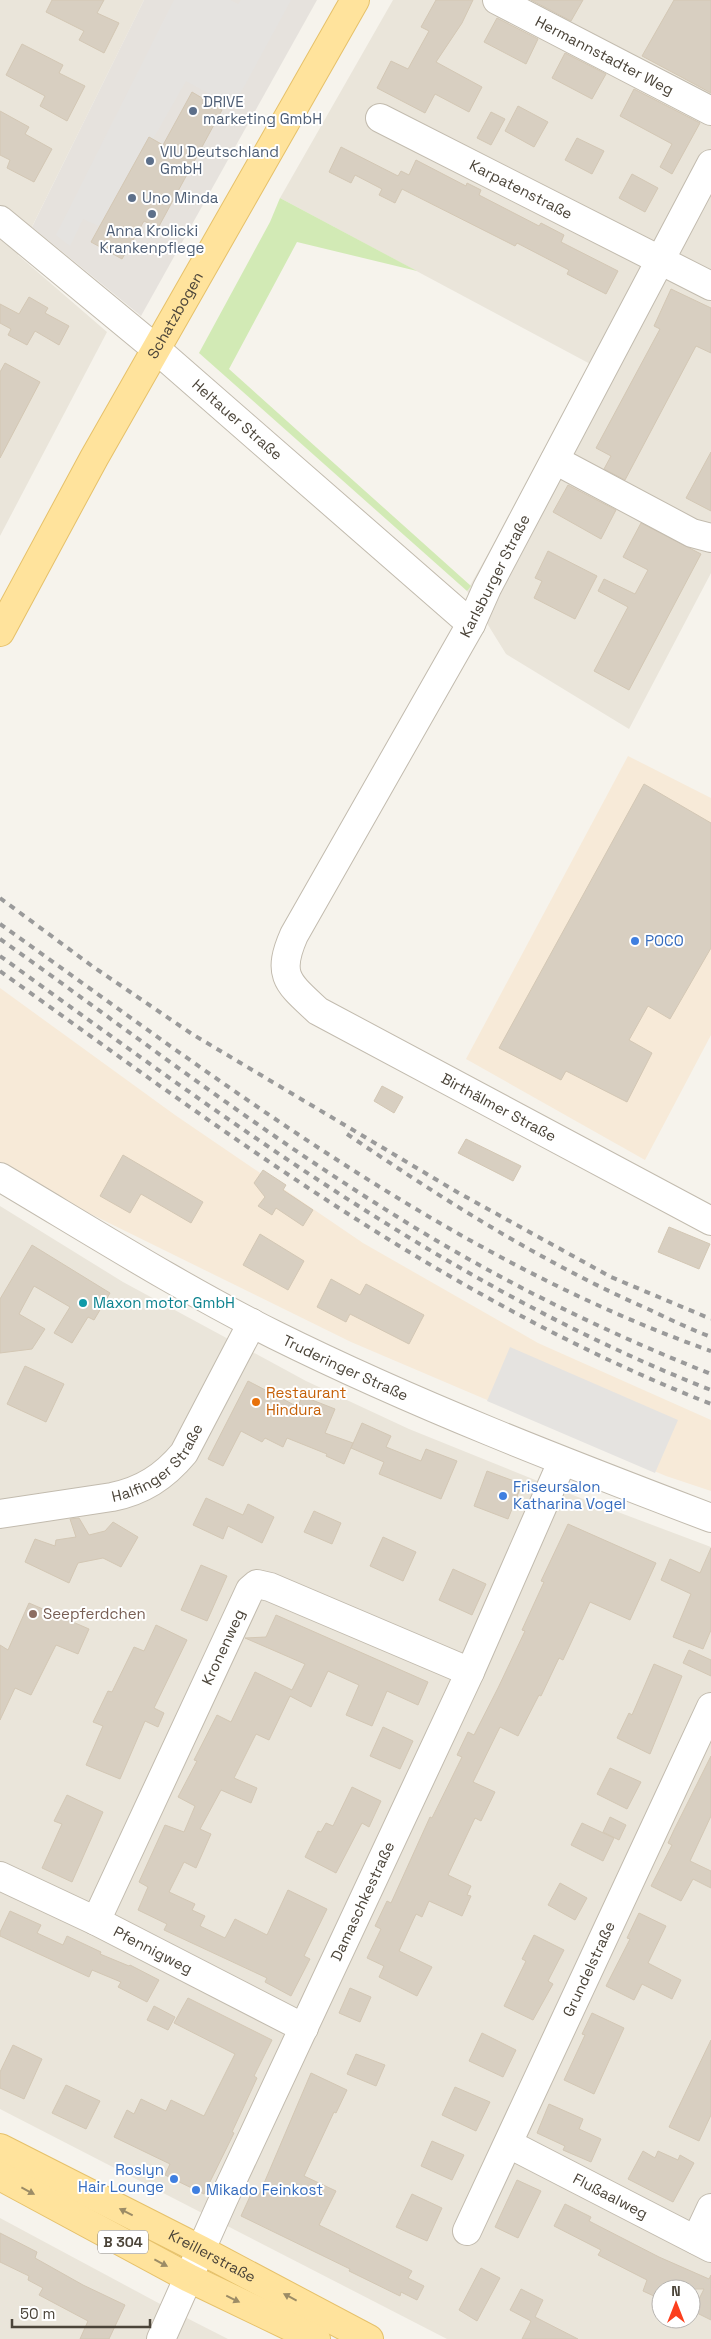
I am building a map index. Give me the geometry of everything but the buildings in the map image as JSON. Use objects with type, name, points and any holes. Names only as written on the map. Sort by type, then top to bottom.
[{"type":"main road","name":"Schatzbogen","points":[[0,632],[156,348],[355,0]]},
{"type":"main road","name":"Kreillerstraße","points":[[0,2148],[201,2250],[369,2339]]},
{"type":"main road","name":"Kreillerstraße","points":[[0,2176],[189,2278],[316,2339]]},
{"type":"street","name":"Hermannstadter Weg","points":[[497,0],[711,111]]},
{"type":"street","name":"Karpatenstraße","points":[[380,118],[660,262],[711,286]]},
{"type":"street","name":"Karlsburger Straße","points":[[292,986],[285,968],[286,954],[294,935],[471,624],[486,588],[558,456],[711,164]]},
{"type":"street","name":"Heltauer Straße","points":[[0,220],[156,348],[471,624]]},
{"type":"street","points":[[558,456],[602,474]]},
{"type":"street","points":[[558,456],[632,501],[692,533],[711,538]]},
{"type":"street","points":[[632,501],[647,497],[662,502]]},
{"type":"street","name":"Birthälmer Straße","points":[[292,986],[318,1011],[481,1100],[711,1221]]},
{"type":"street","name":"Truderinger Straße","points":[[0,1177],[143,1263],[252,1323],[329,1362],[562,1462],[711,1518]]},
{"type":"street","name":"Halfinger Straße","points":[[0,1514],[112,1497],[126,1494],[154,1482],[172,1467],[184,1453],[252,1323]]},
{"type":"street","name":"Damaschkestraße","points":[[161,2339],[470,1672],[562,1462]]},
{"type":"street","name":"Kronenweg","points":[[96,1921],[250,1590],[257,1584],[270,1587],[470,1672]]},
{"type":"street","name":"Grundelstraße","points":[[467,2231],[705,1735],[711,1707]]},
{"type":"street","name":"Pfennigweg","points":[[0,1876],[96,1921],[304,2028]]},
{"type":"street","name":"Flußaalweg","points":[[509,2144],[703,2244]]},
{"type":"street","points":[[703,2244],[711,2208]]},
{"type":"shaded area","points":[[0,0],[144,0],[18,255],[107,332],[0,536]]},
{"type":"shaded area","points":[[144,0],[317,0],[141,316],[32,227]]},
{"type":"shaded area","points":[[174,0],[230,0],[238,4],[241,0],[291,0],[233,107],[186,81],[153,139],[149,137],[99,226],[83,219],[70,246],[56,235]]},
{"type":"shaded area","points":[[393,0],[711,0],[711,573],[629,729],[506,654],[467,591],[594,366],[280,198]]},
{"type":"shaded area","name":"POCO","points":[[628,756],[711,798],[711,1035],[645,1160],[466,1059]]},
{"type":"shaded area","points":[[0,988],[175,1115],[363,1243],[538,1343],[711,1420],[711,1491],[666,1476],[351,1342],[44,1191],[0,1163]]},
{"type":"shaded area","points":[[0,1206],[123,1282],[306,1381],[409,1429],[570,1494],[711,1547],[711,2339],[447,2339],[0,2109]]},
{"type":"shaded area","points":[[510,1347],[678,1420],[655,1473],[487,1401]]},
{"type":"shaded area","points":[[0,2218],[177,2313],[228,2339],[0,2339]]},
{"type":"green space","points":[[280,198],[417,271],[297,242],[229,369],[471,586],[467,591],[199,353],[270,222]]},
{"type":"railway","points":[[0,898],[92,966],[192,1034],[457,1192],[611,1277],[711,1319]]},
{"type":"railway","points":[[0,924],[254,1105],[341,1163],[430,1217],[521,1268],[614,1313],[711,1351]]},
{"type":"railway","points":[[0,939],[245,1116],[345,1184],[433,1239],[550,1302],[630,1340],[711,1374]]},
{"type":"railway","points":[[0,956],[255,1138],[342,1196],[431,1251],[521,1302],[615,1349],[711,1390]]},
{"type":"railway","points":[[0,971],[255,1152],[342,1210],[430,1265],[521,1316],[614,1363],[711,1404]]},
{"type":"railway","points":[[347,1134],[420,1183],[531,1250],[608,1291],[711,1337]]},
{"type":"place","name":"DRIVE marketing GmbH","points":[[193,111]]},
{"type":"place","name":"VIU Deutschland GmbH","points":[[150,161]]},
{"type":"place","name":"Uno Minda","points":[[132,198]]},
{"type":"place","name":"Anna Krolicki Krankenpflege","points":[[152,214]]},
{"type":"place","name":"POCO","points":[[635,941]]},
{"type":"place","name":"Maxon motor GmbH","points":[[83,1303]]},
{"type":"place","name":"Restaurant Hindura","points":[[256,1402]]},
{"type":"place","name":"Friseursalon Katharina Vogel","points":[[503,1496]]},
{"type":"place","name":"Seepferdchen","points":[[33,1614]]},
{"type":"place","name":"Roslyn Hair Lounge","points":[[174,2179]]},
{"type":"place","name":"Mikado Feinkost","points":[[196,2190]]}]
